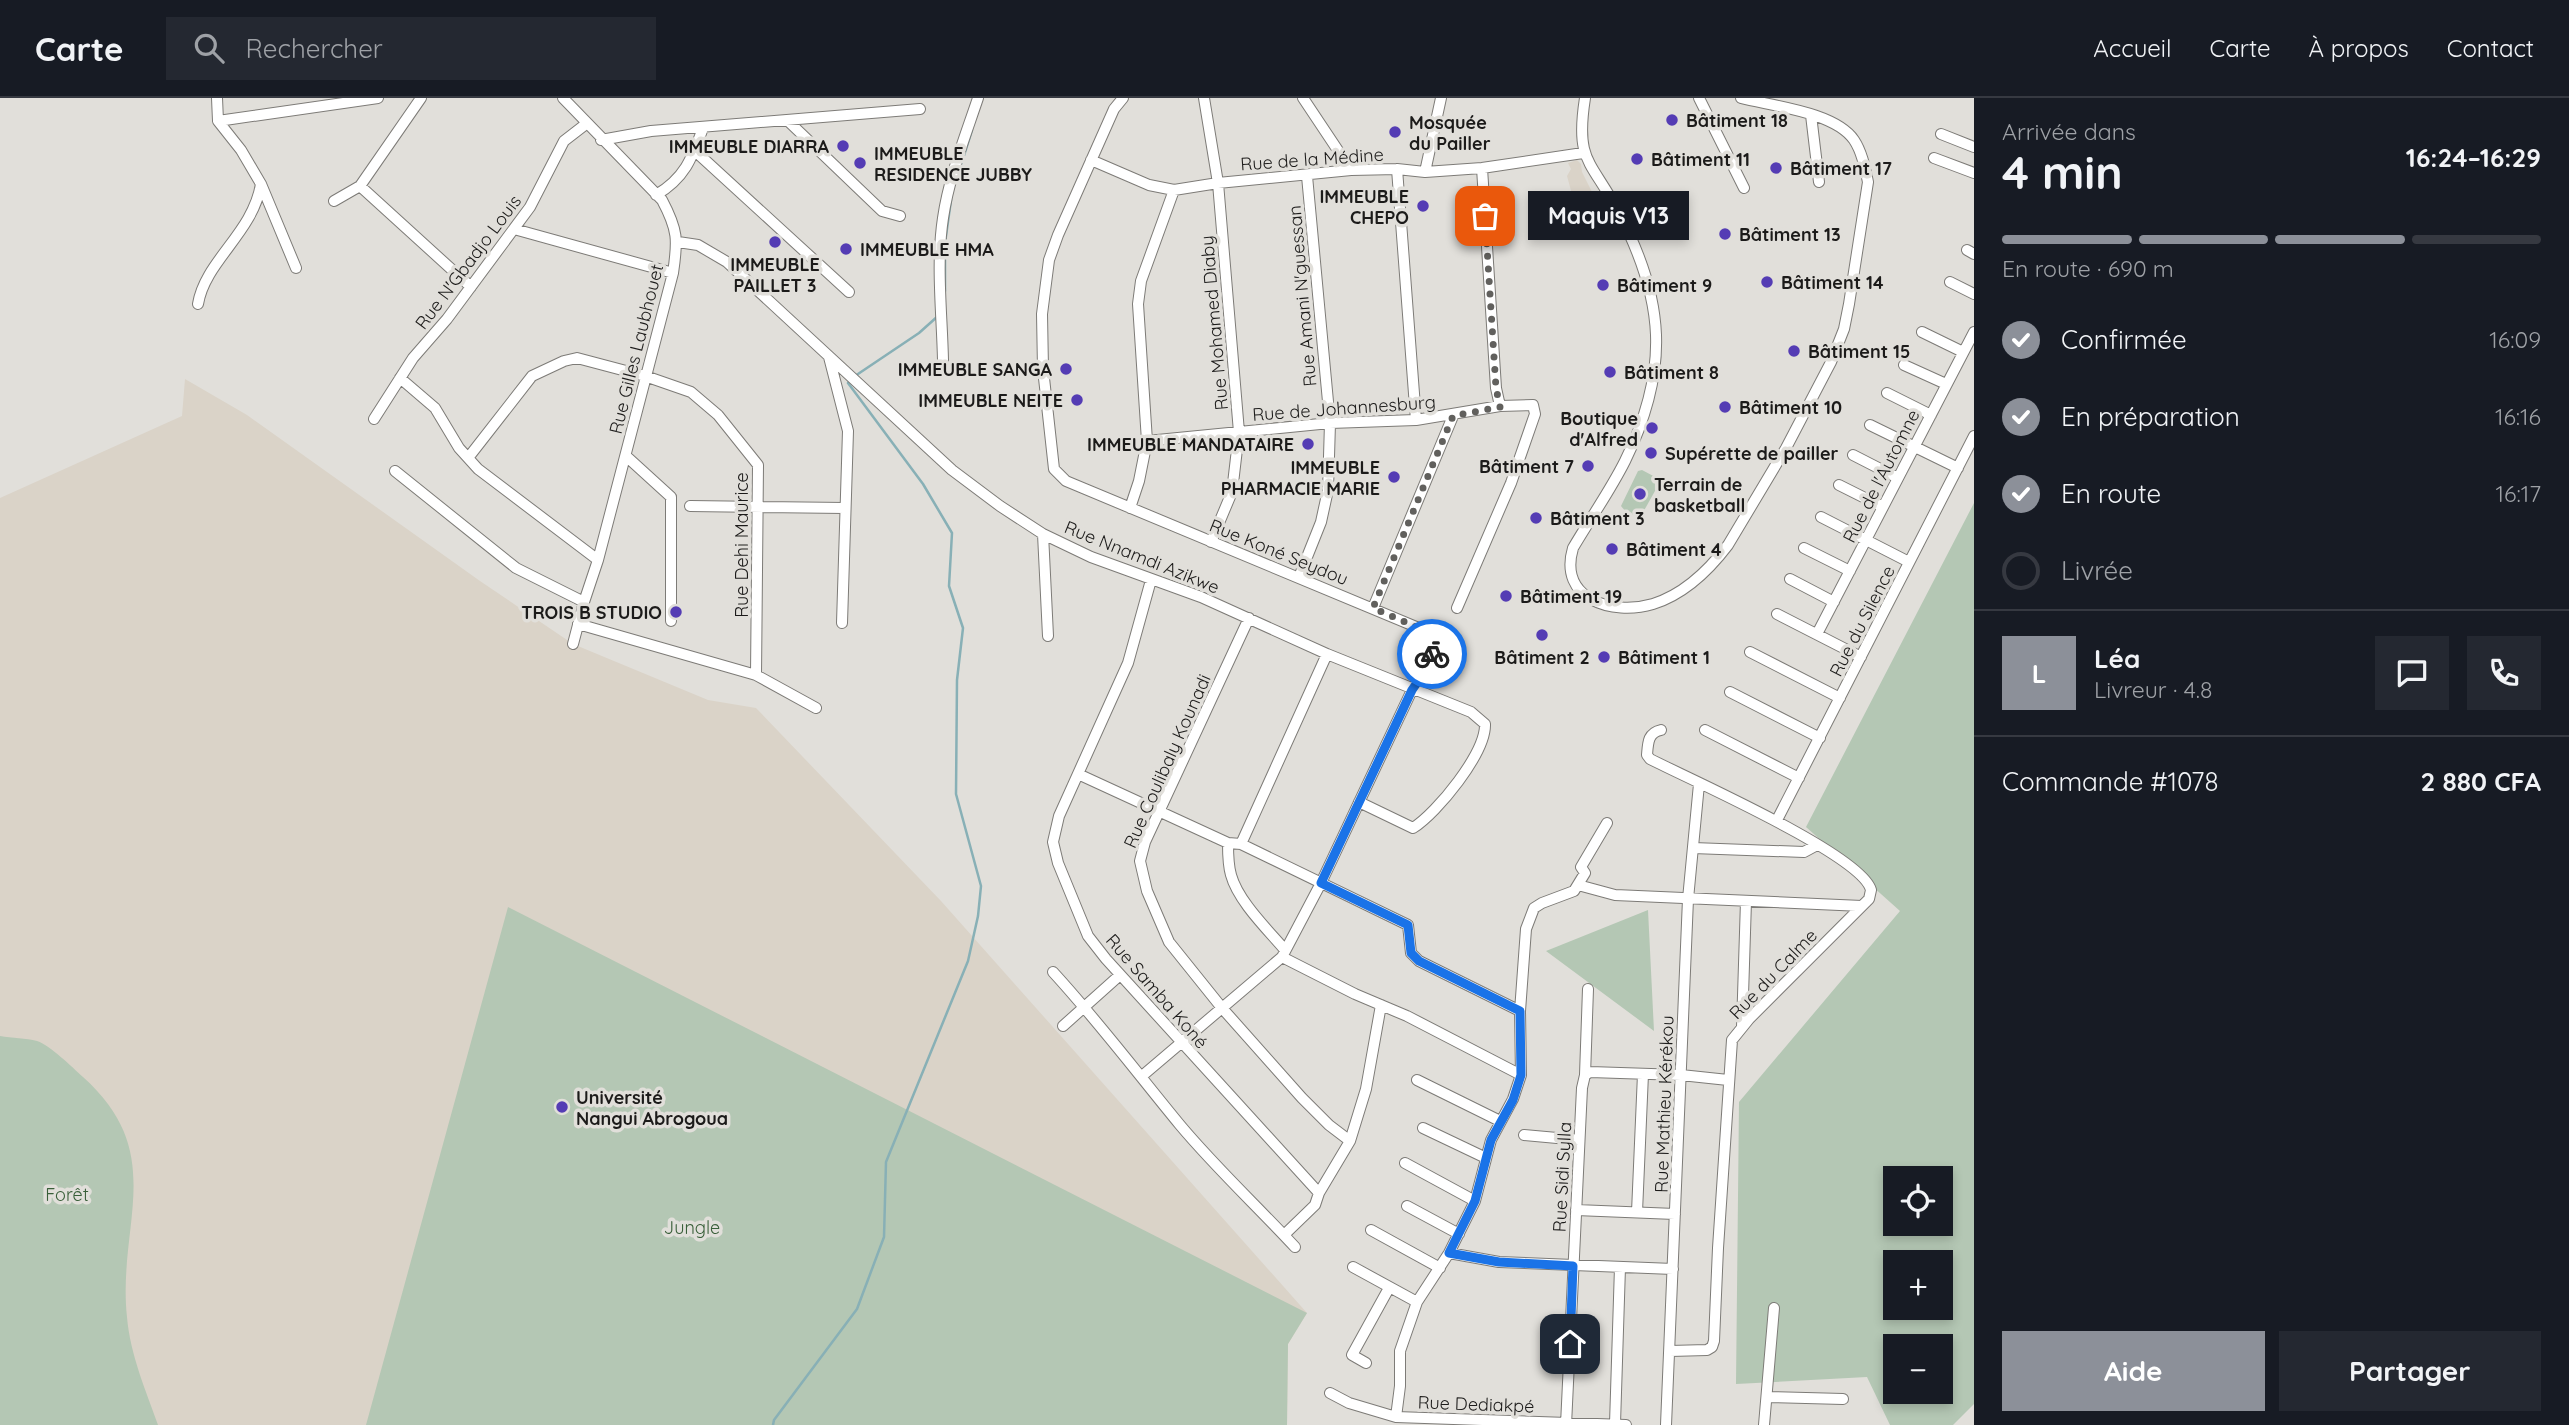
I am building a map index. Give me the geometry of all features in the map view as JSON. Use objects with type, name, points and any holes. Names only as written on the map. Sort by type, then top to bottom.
[{"type":"street","points":[[217,98],[218,121],[241,150],[261,184],[296,268]]},
{"type":"street","points":[[218,121],[378,98]]},
{"type":"street","points":[[334,201],[360,186],[421,98]]},
{"type":"street","name":"Rue Gilles Laubhouet","points":[[563,98],[656,195],[671,217],[678,242],[673,273],[626,456],[573,644]]},
{"type":"street","points":[[943,360],[940,248],[943,218],[960,152],[978,98]]},
{"type":"street","name":"Rue Koné Seydou","points":[[1124,98],[1114,109],[1049,260],[1042,314],[1043,369],[1054,469],[1066,481],[1373,608],[1426,631],[1434,639],[1433,653],[1423,674],[1412,690],[1321,883],[1284,953],[1142,1076]]},
{"type":"street","name":"Rue Mohamed Diaby","points":[[1204,98],[1218,183],[1239,432],[1232,492],[1211,541]]},
{"type":"street","points":[[1303,98],[1351,170]]},
{"type":"street","points":[[1425,172],[1441,98]]},
{"type":"street","points":[[1585,98],[1581,134],[1583,153],[1637,249],[1652,292],[1658,347],[1646,411],[1626,460],[1573,548],[1570,574],[1577,589],[1598,603],[1634,608],[1653,604],[1673,595],[1711,567],[1728,545],[1814,397],[1832,362],[1844,328],[1868,182],[1854,139],[1834,122],[1741,98]]},
{"type":"street","points":[[1699,98],[1744,188]]},
{"type":"street","points":[[601,140],[651,131],[920,109]]},
{"type":"street","points":[[1811,115],[1819,182]]},
{"type":"street","points":[[787,120],[883,211],[900,216]]},
{"type":"street","name":"Rue N'Gbadjo Louis","points":[[374,419],[413,358],[447,320],[530,207],[564,141],[586,124]]},
{"type":"street","points":[[656,195],[670,188],[683,174],[703,128]]},
{"type":"street","points":[[1941,134],[1974,146]]},
{"type":"street","points":[[695,151],[849,292]]},
{"type":"street","name":"Rue de la Médine","points":[[1091,160],[1149,185],[1174,190],[1351,170],[1397,169],[1425,172],[1482,168],[1583,153]]},
{"type":"street","points":[[1934,158],[1974,173]]},
{"type":"street","points":[[1482,168],[1496,388],[1500,407]]},
{"type":"street","points":[[1397,169],[1416,420]]},
{"type":"street","name":"Rue Amani N'guessan","points":[[1299,577],[1321,522],[1328,490],[1330,423],[1307,176]]},
{"type":"street","points":[[198,304],[201,288],[242,231],[259,200],[261,184]]},
{"type":"street","points":[[360,186],[471,287]]},
{"type":"street","points":[[1130,508],[1147,441],[1138,304],[1141,281],[1174,190]]},
{"type":"street","points":[[514,229],[673,273]]},
{"type":"street","name":"Rue Nnamdi Azikwe","points":[[678,242],[698,244],[727,262],[952,470],[1043,534],[1091,557],[1201,597],[1327,654],[1471,712],[1485,724],[1482,744],[1467,769],[1433,811],[1413,828],[1359,802]]},
{"type":"street","points":[[1950,282],[1974,295]]},
{"type":"street","points":[[1922,332],[1963,352]]},
{"type":"street","name":"Rue de l'Automne","points":[[1817,634],[1974,332]]},
{"type":"street","points":[[829,357],[848,431],[842,623]]},
{"type":"street","name":"Rue Dehi Maurice","points":[[468,458],[533,376],[565,361],[577,358],[645,376],[691,392],[718,415],[758,466],[757,675]]},
{"type":"street","points":[[1904,365],[1946,384]]},
{"type":"street","points":[[400,379],[435,408],[468,458],[485,474],[598,560]]},
{"type":"street","points":[[1887,393],[1931,415]]},
{"type":"street","name":"Rue de Johannesburg","points":[[1147,441],[1330,423],[1416,420],[1530,404],[1536,410],[1511,483],[1457,608]]},
{"type":"street","points":[[1373,608],[1453,416]]},
{"type":"street","points":[[1870,425],[1958,468]]},
{"type":"street","name":"Rue du Silence","points":[[1777,820],[1974,436]]},
{"type":"street","points":[[1853,455],[1898,478]]},
{"type":"street","points":[[626,456],[671,497],[671,621]]},
{"type":"street","points":[[395,471],[516,568],[584,602]]},
{"type":"street","points":[[1839,485],[1883,507]]},
{"type":"street","points":[[690,506],[845,508]]},
{"type":"street","points":[[1821,517],[1909,562]]},
{"type":"street","points":[[1043,534],[1048,636]]},
{"type":"street","points":[[1804,548],[1850,571]]},
{"type":"street","points":[[1790,579],[1834,602]]},
{"type":"street","name":"Rue Samba Koné","points":[[1151,580],[1128,663],[1059,816],[1053,842],[1058,863],[1088,936],[1181,1044],[1319,1193]]},
{"type":"street","points":[[1777,614],[1861,657]]},
{"type":"street","name":"Rue Coulibaly Kounadi","points":[[1249,618],[1145,842],[1140,861],[1147,891],[1169,942],[1188,969],[1302,1098],[1350,1141]]},
{"type":"street","points":[[578,624],[757,675],[817,708]]},
{"type":"street","points":[[1751,652],[1840,698]]},
{"type":"street","points":[[1241,844],[1327,654]]},
{"type":"street","points":[[1730,692],[1820,738]]},
{"type":"street","points":[[1578,885],[1615,895],[1862,906],[1871,894],[1866,878],[1777,820],[1699,785],[1648,757],[1650,737],[1661,730]]},
{"type":"street","points":[[1705,730],[1799,778]]},
{"type":"street","points":[[1078,774],[1228,843],[1241,844],[1408,925],[1411,953],[1419,961],[1520,1011]]},
{"type":"street","name":"Rue Mathieu Kérékou","points":[[1666,1425],[1688,898],[1699,785]]},
{"type":"street","points":[[1396,1417],[1400,1386],[1400,1351],[1417,1302],[1449,1253],[1475,1201],[1491,1140],[1513,1100],[1521,1075],[1520,1011],[1526,929],[1534,908],[1542,902],[1574,891],[1585,873],[1581,867],[1607,823]]},
{"type":"street","points":[[1228,843],[1230,874],[1234,883],[1284,953],[1521,1075]]},
{"type":"street","points":[[1693,848],[1804,852],[1817,845]]},
{"type":"street","points":[[1742,1027],[1746,901]]},
{"type":"street","name":"Rue du Calme","points":[[1670,1351],[1707,1350],[1712,1347],[1714,1341],[1732,1040],[1862,906]]},
{"type":"street","points":[[1053,972],[1181,1126],[1295,1247]]},
{"type":"street","points":[[1063,1026],[1120,975]]},
{"type":"street","name":"Rue Sidi Sylla","points":[[1566,1424],[1588,989]]},
{"type":"street","points":[[1284,1235],[1315,1205],[1319,1193],[1350,1141],[1366,1089],[1381,1005]]},
{"type":"street","points":[[1585,1075],[1590,1072],[1681,1075],[1728,1080]]},
{"type":"street","points":[[1637,1212],[1643,1074]]},
{"type":"street","points":[[1417,1080],[1500,1121]]},
{"type":"street","points":[[1423,1128],[1486,1158]]},
{"type":"street","points":[[1524,1135],[1579,1140]]},
{"type":"street","points":[[1405,1163],[1475,1201]]},
{"type":"street","points":[[1407,1206],[1459,1234]]},
{"type":"street","points":[[1576,1210],[1675,1213]]},
{"type":"street","points":[[1371,1230],[1440,1268]]},
{"type":"street","points":[[1449,1253],[1499,1262],[1673,1269]]},
{"type":"street","points":[[1353,1267],[1417,1302]]},
{"type":"street","points":[[1615,1424],[1620,1267]]},
{"type":"street","points":[[1366,1363],[1352,1355],[1388,1288]]},
{"type":"street","points":[[1764,1425],[1774,1307]]},
{"type":"street","name":"Rue Dediakpé","points":[[1330,1393],[1349,1403],[1396,1417],[1626,1425]]},
{"type":"street","points":[[1767,1397],[1843,1399]]},
{"type":"shaded area","points":[[1577,160],[1594,196],[1573,198],[1567,176],[1571,169],[1568,163]]},
{"type":"shaded area","name":"Université Nangui Abrogoua","points":[[185,379],[247,415],[573,644],[708,700],[756,708],[941,901],[1307,1313],[1288,1344],[1287,1425],[0,1425],[0,498],[182,416]]},
{"type":"green space","name":"Terrain de basketball","points":[[1642,470],[1660,482],[1641,516],[1638,516],[1630,514],[1621,506],[1638,471]]},
{"type":"green space","points":[[1974,503],[1974,1404],[1953,1425],[1890,1425],[1867,1377],[1736,1384],[1739,1102],[1900,911],[1806,827]]},
{"type":"green space","name":"Jungle","points":[[508,907],[1307,1313],[1288,1344],[1287,1425],[366,1425]]},
{"type":"green space","points":[[1648,910],[1654,1031],[1546,951]]},
{"type":"green space","name":"Forêt","points":[[0,1036],[37,1041],[55,1052],[83,1077],[109,1106],[125,1134],[132,1162],[134,1191],[126,1283],[127,1317],[135,1358],[158,1425],[0,1425]]},
{"type":"waterway","points":[[955,184],[972,130]]},
{"type":"waterway","points":[[945,291],[945,243],[951,200]]},
{"type":"waterway","points":[[855,376],[919,333],[938,316]]},
{"type":"waterway","points":[[773,1425],[774,1420],[857,1309],[884,1237],[886,1162],[968,961],[978,916],[981,886],[956,794],[957,680],[963,628],[949,586],[952,533],[923,484],[848,383],[851,380]]},
{"type":"way so far","points":[[1432,654],[1434,639],[1426,631],[1373,608],[1453,416],[1500,407],[1496,388],[1485,216]]},
{"type":"place","name":"Bâtiment 18","points":[[1672,120]]},
{"type":"place","name":"Mosquée du Pailler","points":[[1395,132]]},
{"type":"place","name":"IMMEUBLE DIARRA","points":[[843,146]]},
{"type":"place","name":"Bâtiment 11","points":[[1637,159]]},
{"type":"place","name":"IMMEUBLE RESIDENCE JUBBY","points":[[860,163]]},
{"type":"place","name":"Bâtiment 17","points":[[1776,168]]},
{"type":"place","name":"IMMEUBLE CHEPO","points":[[1423,206]]},
{"type":"place","name":"Maquis V13","points":[[1485,216]]},
{"type":"place","name":"Bâtiment 13","points":[[1725,234]]},
{"type":"place","name":"IMMEUBLE PAILLET 3","points":[[775,242]]},
{"type":"place","name":"IMMEUBLE HMA","points":[[846,249]]},
{"type":"place","name":"Bâtiment 14","points":[[1767,282]]},
{"type":"place","name":"Bâtiment 9","points":[[1603,285]]},
{"type":"place","name":"Bâtiment 15","points":[[1794,351]]},
{"type":"place","name":"IMMEUBLE SANGA","points":[[1066,369]]},
{"type":"place","name":"Bâtiment 8","points":[[1610,372]]},
{"type":"place","name":"IMMEUBLE NEITE","points":[[1077,400]]},
{"type":"place","name":"Bâtiment 10","points":[[1725,407]]},
{"type":"place","name":"Boutique d'Alfred","points":[[1652,428]]},
{"type":"place","name":"IMMEUBLE MANDATAIRE","points":[[1308,444]]},
{"type":"place","name":"Supérette de pailler","points":[[1651,453]]},
{"type":"place","name":"Bâtiment 7","points":[[1588,466]]},
{"type":"place","name":"IMMEUBLE PHARMACIE MARIE","points":[[1394,477]]},
{"type":"place","name":"Terrain de basketball","points":[[1640,494]]},
{"type":"place","name":"Bâtiment 3","points":[[1536,518]]},
{"type":"place","name":"Bâtiment 4","points":[[1612,549]]},
{"type":"place","name":"Bâtiment 19","points":[[1506,596]]},
{"type":"place","name":"TROIS B STUDIO","points":[[676,612]]},
{"type":"place","name":"Bâtiment 2","points":[[1542,635]]},
{"type":"place","name":"Bâtiment 1","points":[[1604,657]]},
{"type":"place","name":"Université Nangui Abrogoua","points":[[562,1107]]},
{"type":"route","points":[[1432,654],[1412,690],[1321,883],[1408,925],[1411,953],[1419,961],[1520,1011],[1521,1075],[1513,1100],[1491,1140],[1475,1201],[1449,1253],[1499,1262],[1573,1266],[1570,1344]]}]
